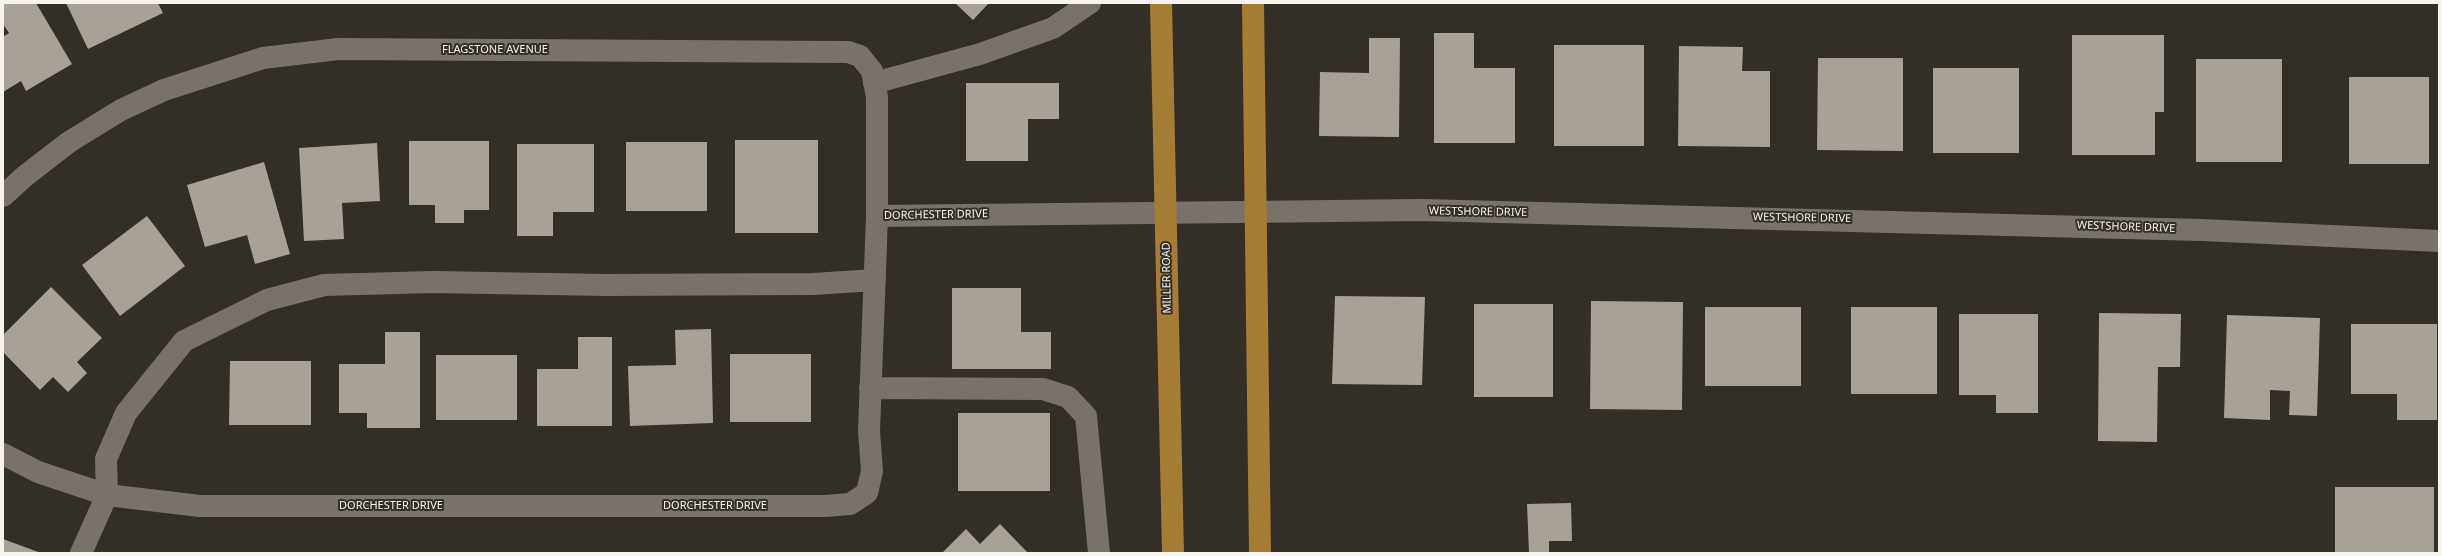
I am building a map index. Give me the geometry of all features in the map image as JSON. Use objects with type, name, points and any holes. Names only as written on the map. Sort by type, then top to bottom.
[{"type":"main road","name":"MILLER ROAD","points":[[1161,3],[1174,553]]},
{"type":"main road","points":[[1253,3],[1260,553]]},
{"type":"street","points":[[874,83],[980,54],[1054,28],[1090,3]]},
{"type":"street","name":"FLAGSTONE AVENUE","points":[[3,196],[25,176],[69,142],[121,110],[164,90],[263,58],[338,49],[848,52],[860,56],[872,71],[877,97],[877,216]]},
{"type":"street","name":"WESTSHORE DRIVE","points":[[1165,212],[1430,210],[1821,218],[2202,230],[2439,241]]},
{"type":"street","name":"DORCHESTER DRIVE","points":[[3,454],[38,472],[107,495],[200,506],[826,506],[850,504],[867,493],[872,472],[869,431],[877,216],[1165,212]]},
{"type":"street","points":[[81,553],[107,495],[106,459],[126,413],[144,388],[184,341],[267,300],[324,285],[433,282],[605,285],[805,284],[875,280]]},
{"type":"street","points":[[870,388],[1043,389],[1068,397],[1086,416],[1099,553]]},
{"type":"building","points":[[3,3],[36,3],[72,64],[26,91],[21,81],[3,92],[3,37],[9,33],[3,24]]},
{"type":"building","points":[[66,3],[158,3],[163,13],[88,49]]},
{"type":"building","points":[[955,3],[989,3],[973,20]]},
{"type":"building","points":[[1434,33],[1474,33],[1474,68],[1515,68],[1515,143],[1434,143]]},
{"type":"building","points":[[2072,35],[2164,35],[2164,112],[2155,112],[2155,155],[2072,155]]},
{"type":"building","points":[[1369,38],[1400,38],[1399,137],[1319,136],[1320,72],[1369,73]]},
{"type":"building","points":[[1554,45],[1644,45],[1644,146],[1554,146]]},
{"type":"building","points":[[1679,46],[1743,47],[1742,71],[1770,71],[1770,147],[1678,146]]},
{"type":"building","points":[[1818,58],[1903,58],[1903,151],[1817,150]]},
{"type":"building","points":[[2196,59],[2282,59],[2282,162],[2196,162]]},
{"type":"building","points":[[1933,68],[2019,68],[2019,153],[1933,153]]},
{"type":"building","points":[[2349,77],[2429,77],[2429,164],[2349,164]]},
{"type":"building","points":[[966,83],[1059,83],[1059,119],[1028,119],[1028,161],[966,161]]},
{"type":"building","points":[[735,140],[818,140],[818,233],[735,233]]},
{"type":"building","points":[[409,141],[489,141],[489,210],[464,210],[464,223],[435,223],[435,205],[409,205]]},
{"type":"building","points":[[626,142],[707,142],[707,211],[626,211]]},
{"type":"building","points":[[377,143],[380,201],[342,203],[344,239],[304,241],[299,148]]},
{"type":"building","points":[[517,144],[594,144],[594,212],[553,212],[553,236],[517,236]]},
{"type":"building","points":[[264,162],[290,254],[255,264],[247,235],[205,247],[187,185]]},
{"type":"building","points":[[147,216],[185,266],[120,316],[82,265]]},
{"type":"building","points":[[51,287],[102,338],[77,362],[87,373],[68,392],[53,377],[40,390],[3,352],[3,335]]},
{"type":"building","points":[[952,288],[1021,288],[1021,332],[1051,332],[1051,369],[952,369]]},
{"type":"building","points":[[1335,296],[1425,297],[1422,385],[1332,384]]},
{"type":"building","points":[[1591,301],[1683,302],[1682,410],[1590,409]]},
{"type":"building","points":[[1474,304],[1553,304],[1553,397],[1474,397]]},
{"type":"building","points":[[1705,307],[1801,307],[1801,386],[1705,386]]},
{"type":"building","points":[[1851,307],[1937,307],[1937,394],[1851,394]]},
{"type":"building","points":[[2099,313],[2181,314],[2180,367],[2158,367],[2157,442],[2098,441]]},
{"type":"building","points":[[1959,314],[2038,314],[2038,413],[1996,413],[1996,395],[1959,395]]},
{"type":"building","points":[[2227,315],[2320,318],[2317,416],[2289,415],[2290,391],[2270,390],[2270,420],[2224,418]]},
{"type":"building","points":[[2351,324],[2437,324],[2437,420],[2397,420],[2397,394],[2351,394]]},
{"type":"building","points":[[711,329],[713,423],[630,426],[628,366],[676,365],[675,330]]},
{"type":"building","points":[[385,332],[420,332],[420,428],[367,428],[367,413],[339,413],[339,364],[385,364]]},
{"type":"building","points":[[578,337],[612,337],[612,426],[537,426],[537,369],[578,369]]},
{"type":"building","points":[[730,354],[811,354],[811,422],[730,422]]},
{"type":"building","points":[[436,355],[517,355],[517,420],[436,420]]},
{"type":"building","points":[[230,361],[311,361],[311,425],[229,425]]},
{"type":"building","points":[[958,413],[1050,413],[1050,491],[958,491]]},
{"type":"building","points":[[2335,487],[2434,487],[2434,553],[2335,553]]},
{"type":"building","points":[[1571,503],[1572,541],[1549,541],[1549,553],[1529,553],[1527,504]]},
{"type":"building","points":[[1000,524],[1028,553],[942,553],[966,529],[980,544]]},
{"type":"building","points":[[3,539],[41,553],[3,553]]}]
